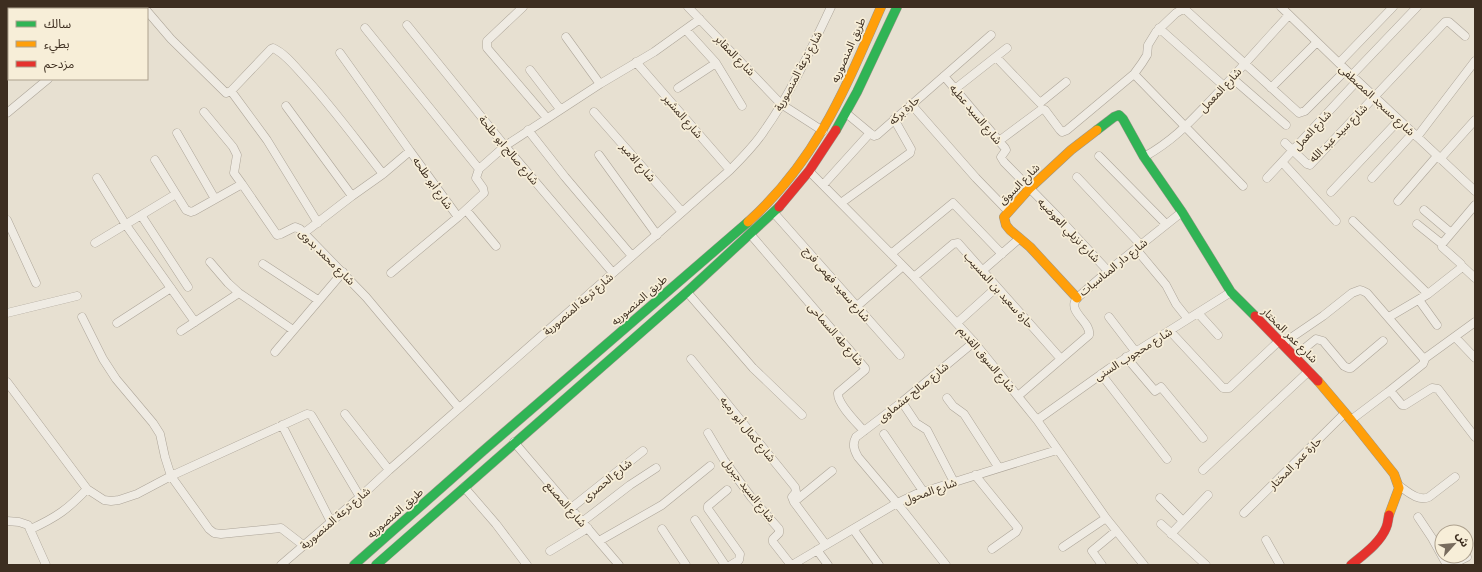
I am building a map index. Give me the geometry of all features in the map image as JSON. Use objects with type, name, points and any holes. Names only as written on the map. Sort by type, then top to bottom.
[{"type":"main road","name":"طريق المنصوريه","points":[[354,565],[771,200],[796,171],[823,130],[837,104],[881,7]]},
{"type":"main road","points":[[376,565],[514,442],[687,292],[774,213],[809,171],[834,135],[897,7]]},
{"type":"main road","name":"شارع السوق","points":[[1077,298],[1006,225],[1004,217],[1029,189],[1071,150],[1114,117],[1119,115]]},
{"type":"main road","name":"شارع عمر المختار","points":[[1119,115],[1123,119],[1144,157],[1182,212],[1231,292],[1309,371],[1394,474],[1398,485]]},
{"type":"main road","points":[[601,349],[609,359]]},
{"type":"main road","points":[[1351,565],[1366,553],[1386,528],[1391,507],[1398,493],[1398,485]]},
{"type":"street","points":[[523,7],[487,41],[487,48],[547,118]]},
{"type":"street","name":"شارع المقابر","points":[[688,7],[784,106],[823,130]]},
{"type":"street","name":"شارع ترعة المنصورية","points":[[280,565],[360,497],[730,170],[764,132],[784,106],[831,7]]},
{"type":"street","name":"شارع مسجد المصطفى","points":[[1281,7],[1374,97],[1475,191]]},
{"type":"street","points":[[1339,63],[1393,7]]},
{"type":"street","points":[[1000,141],[1042,109],[1045,110],[1062,132],[1067,130],[1134,74],[1147,55],[1150,40],[1159,28],[1179,10],[1183,9],[1187,11],[1297,112],[1301,113],[1352,75],[1417,7]]},
{"type":"street","points":[[148,13],[171,39],[222,91],[226,93],[231,91],[271,50],[274,48],[278,50],[321,94],[383,174]]},
{"type":"street","name":"شارع المعمل","points":[[1144,157],[1169,141],[1185,127],[1289,15]]},
{"type":"street","points":[[365,28],[478,168],[528,130],[600,84],[654,52],[700,19]]},
{"type":"street","points":[[1374,97],[1445,22],[1449,22],[1465,36]]},
{"type":"street","name":"شارع صالح ابو طلحة","points":[[407,25],[505,146],[613,273]]},
{"type":"street","points":[[1159,28],[1224,86]]},
{"type":"street","points":[[686,30],[716,63],[742,106]]},
{"type":"street","name":"حارة بركه","points":[[823,185],[870,132],[874,136],[991,35]]},
{"type":"street","points":[[566,37],[600,84]]},
{"type":"street","points":[[1271,88],[1317,42]]},
{"type":"street","points":[[955,89],[1007,48]]},
{"type":"street","points":[[340,53],[410,151]]},
{"type":"street","points":[[996,57],[1040,103],[1066,82]]},
{"type":"street","points":[[1372,178],[1415,135],[1475,61]]},
{"type":"street","name":"شارع المشير","points":[[636,62],[730,170]]},
{"type":"street","points":[[678,88],[716,63]]},
{"type":"street","points":[[530,70],[560,109]]},
{"type":"street","points":[[1134,74],[1243,186]]},
{"type":"street","name":"شارع العمل","points":[[1267,178],[1293,150],[1352,75]]},
{"type":"street","name":"شارع السيد عطيه","points":[[944,76],[1000,141],[1006,149],[1001,157],[1004,162],[1029,189]]},
{"type":"street","points":[[1232,78],[1286,125]]},
{"type":"street","points":[[7,113],[47,80]]},
{"type":"street","points":[[231,91],[252,117],[318,223]]},
{"type":"street","name":"شارع سيد عبد الله","points":[[1285,143],[1307,164],[1312,164],[1374,97]]},
{"type":"street","points":[[911,104],[976,178],[1008,211]]},
{"type":"street","points":[[286,106],[352,196]]},
{"type":"street","points":[[155,160],[186,210],[191,212],[242,184],[234,173],[237,155],[233,147],[204,112]]},
{"type":"street","name":"شارع الامير","points":[[594,112],[682,212]]},
{"type":"street","points":[[846,113],[870,132]]},
{"type":"street","points":[[841,203],[910,153],[911,149],[894,119]]},
{"type":"street","points":[[1331,192],[1399,120]]},
{"type":"street","points":[[1398,201],[1475,120]]},
{"type":"street","points":[[528,130],[565,177],[632,256]]},
{"type":"street","points":[[177,133],[215,199]]},
{"type":"street","name":"شارع أبو طلحه","points":[[304,233],[383,174],[410,151],[458,217],[484,193],[483,188],[476,178],[478,168]]},
{"type":"street","points":[[599,155],[657,234]]},
{"type":"street","points":[[1099,156],[1166,224]]},
{"type":"street","points":[[1282,162],[1336,222]]},
{"type":"street","name":"شارع السوق القديم","points":[[809,171],[914,277],[974,342],[1037,420],[1106,518],[1144,565]]},
{"type":"street","points":[[97,178],[126,225],[195,322]]},
{"type":"street","points":[[1078,178],[1139,247],[1166,285],[1176,304],[1188,319]]},
{"type":"street","name":"شارع محمد بدوى","points":[[242,184],[277,235],[295,227],[298,228],[342,272],[366,298],[459,408]]},
{"type":"street","name":"شارع نزيلي العوضيه","points":[[1029,189],[1057,216],[1108,271]]},
{"type":"street","points":[[95,243],[176,194]]},
{"type":"street","points":[[891,254],[953,203],[1002,254]]},
{"type":"street","points":[[1442,244],[1475,205]]},
{"type":"street","points":[[466,210],[496,246]]},
{"type":"street","points":[[1424,210],[1451,233]]},
{"type":"street","name":"شارع دار المناسبات","points":[[1018,396],[1086,338],[1089,332],[1074,308],[1074,300],[1182,212]]},
{"type":"street","name":"شارع سعيد فهمى فرج","points":[[774,213],[900,355]]},
{"type":"street","points":[[141,215],[188,287]]},
{"type":"street","points":[[391,273],[458,217]]},
{"type":"street","points":[[7,220],[36,283]]},
{"type":"street","points":[[1353,221],[1428,294]]},
{"type":"street","points":[[1417,224],[1442,244],[1442,247],[1475,278]]},
{"type":"street","name":"شارع طه السماحى","points":[[751,235],[865,368],[865,370],[838,393],[837,396],[840,402],[864,431]]},
{"type":"street","points":[[982,271],[1020,238]]},
{"type":"street","name":"حارة سعيد بن المسيب","points":[[914,277],[955,243],[958,243],[1061,359]]},
{"type":"street","points":[[210,262],[228,283],[239,293],[293,330]]},
{"type":"street","points":[[263,264],[318,300]]},
{"type":"street","points":[[1389,318],[1428,294],[1460,270],[1462,265]]},
{"type":"street","points":[[856,307],[903,266]]},
{"type":"street","points":[[275,352],[342,272]]},
{"type":"street","points":[[957,324],[997,287]]},
{"type":"street","points":[[117,323],[171,288]]},
{"type":"street","points":[[1170,331],[1225,389],[1229,388],[1280,343],[1323,316],[1352,293],[1364,291],[1425,359]]},
{"type":"street","points":[[687,292],[753,368],[802,415]]},
{"type":"street","name":"شارع محجوب السنى","points":[[1037,420],[1135,351],[1170,331],[1231,292]]},
{"type":"street","points":[[181,331],[239,293]]},
{"type":"street","points":[[7,313],[76,296]]},
{"type":"street","points":[[1419,300],[1437,326]]},
{"type":"street","points":[[1198,313],[1218,335]]},
{"type":"street","points":[[82,317],[103,359],[116,379],[154,423],[160,434],[164,457],[171,476],[209,529],[214,533],[236,533],[281,528],[303,545]]},
{"type":"street","points":[[1109,317],[1135,351]]},
{"type":"street","name":"حارة عمر المختار","points":[[1244,513],[1348,417],[1388,392],[1423,364],[1425,359],[1475,322]]},
{"type":"street","points":[[1455,337],[1475,358]]},
{"type":"street","points":[[1295,356],[1316,339],[1319,339],[1323,341],[1344,366],[1351,368],[1383,341]]},
{"type":"street","name":"شارع صالح عشماوى","points":[[897,503],[858,457],[854,450],[856,437],[902,402],[974,342]]},
{"type":"street","points":[[1126,357],[1155,391],[1161,388],[1203,438]]},
{"type":"street","name":"شارع كمال أبو رميه","points":[[691,359],[794,487],[796,492],[792,496],[794,502]]},
{"type":"street","points":[[1203,470],[1309,371]]},
{"type":"street","points":[[1101,374],[1167,459]]},
{"type":"street","points":[[7,382],[88,489],[104,500],[119,500],[137,494],[171,476],[307,414],[311,415],[360,497]]},
{"type":"street","points":[[1388,392],[1392,393],[1402,405],[1405,405],[1432,388],[1437,388],[1475,437]]},
{"type":"street","points":[[946,398],[953,406],[964,414],[999,468]]},
{"type":"street","points":[[902,402],[916,423],[927,430],[954,482]]},
{"type":"street","points":[[345,414],[389,470]]},
{"type":"street","points":[[282,425],[331,522]]},
{"type":"street","name":"شارع السيد جبريل","points":[[708,433],[724,460],[751,497],[779,528],[780,533],[773,539],[773,542],[792,565]]},
{"type":"street","points":[[884,434],[923,491]]},
{"type":"street","name":"شارع المصنع","points":[[514,442],[619,565]]},
{"type":"street","name":"شارع المحول","points":[[792,565],[897,503],[923,491],[1058,450]]},
{"type":"street","name":"شارع الحصرى","points":[[570,509],[643,451]]},
{"type":"street","points":[[599,541],[662,505],[710,466]]},
{"type":"street","points":[[550,551],[585,525],[606,503],[656,468]]},
{"type":"street","points":[[826,545],[794,502],[832,471]]},
{"type":"street","points":[[974,475],[1018,528],[1016,532],[992,549]]},
{"type":"street","points":[[1398,485],[1416,497],[1425,499],[1455,477]]},
{"type":"street","points":[[464,487],[496,524],[527,565]]},
{"type":"street","points":[[31,529],[52,520],[62,513],[88,489]]},
{"type":"street","points":[[727,490],[708,506],[708,509],[740,554],[739,560],[731,565]]},
{"type":"street","points":[[1172,534],[1208,496]]},
{"type":"street","points":[[1160,498],[1183,521]]},
{"type":"street","points":[[897,503],[946,565]]},
{"type":"street","points":[[1418,517],[1447,565]]},
{"type":"street","points":[[1063,547],[1106,518]]},
{"type":"street","points":[[695,520],[725,565]]},
{"type":"street","points":[[7,521],[25,523],[31,529],[46,565]]},
{"type":"street","points":[[1161,524],[1206,565]]},
{"type":"street","points":[[662,529],[686,565]]},
{"type":"street","points":[[853,529],[879,565]]},
{"type":"street","points":[[1102,565],[1092,551],[1116,531]]},
{"type":"street","points":[[1266,540],[1280,565]]},
{"type":"street","points":[[817,550],[828,565]]},
{"type":"traffic: fast","points":[[836,130],[857,92],[897,7]]},
{"type":"traffic: fast","points":[[1097,130],[1114,117],[1119,115],[1123,119],[1144,157],[1182,212],[1231,292],[1255,316]]},
{"type":"traffic: fast","points":[[376,565],[687,292],[779,207]]},
{"type":"traffic: fast","points":[[354,565],[483,451],[748,222]]},
{"type":"traffic: slow","points":[[748,222],[793,174],[811,148],[841,95],[881,7]]},
{"type":"traffic: slow","points":[[1077,298],[1030,247],[1010,230],[1006,225],[1004,217],[1029,189],[1071,150],[1097,130]]},
{"type":"traffic: slow","points":[[1318,381],[1394,474],[1399,488],[1389,515]]},
{"type":"traffic: jam","points":[[779,207],[809,171],[836,130]]},
{"type":"traffic: jam","points":[[1255,316],[1318,381]]},
{"type":"traffic: jam","points":[[1351,565],[1380,539],[1387,526],[1389,515]]}]
